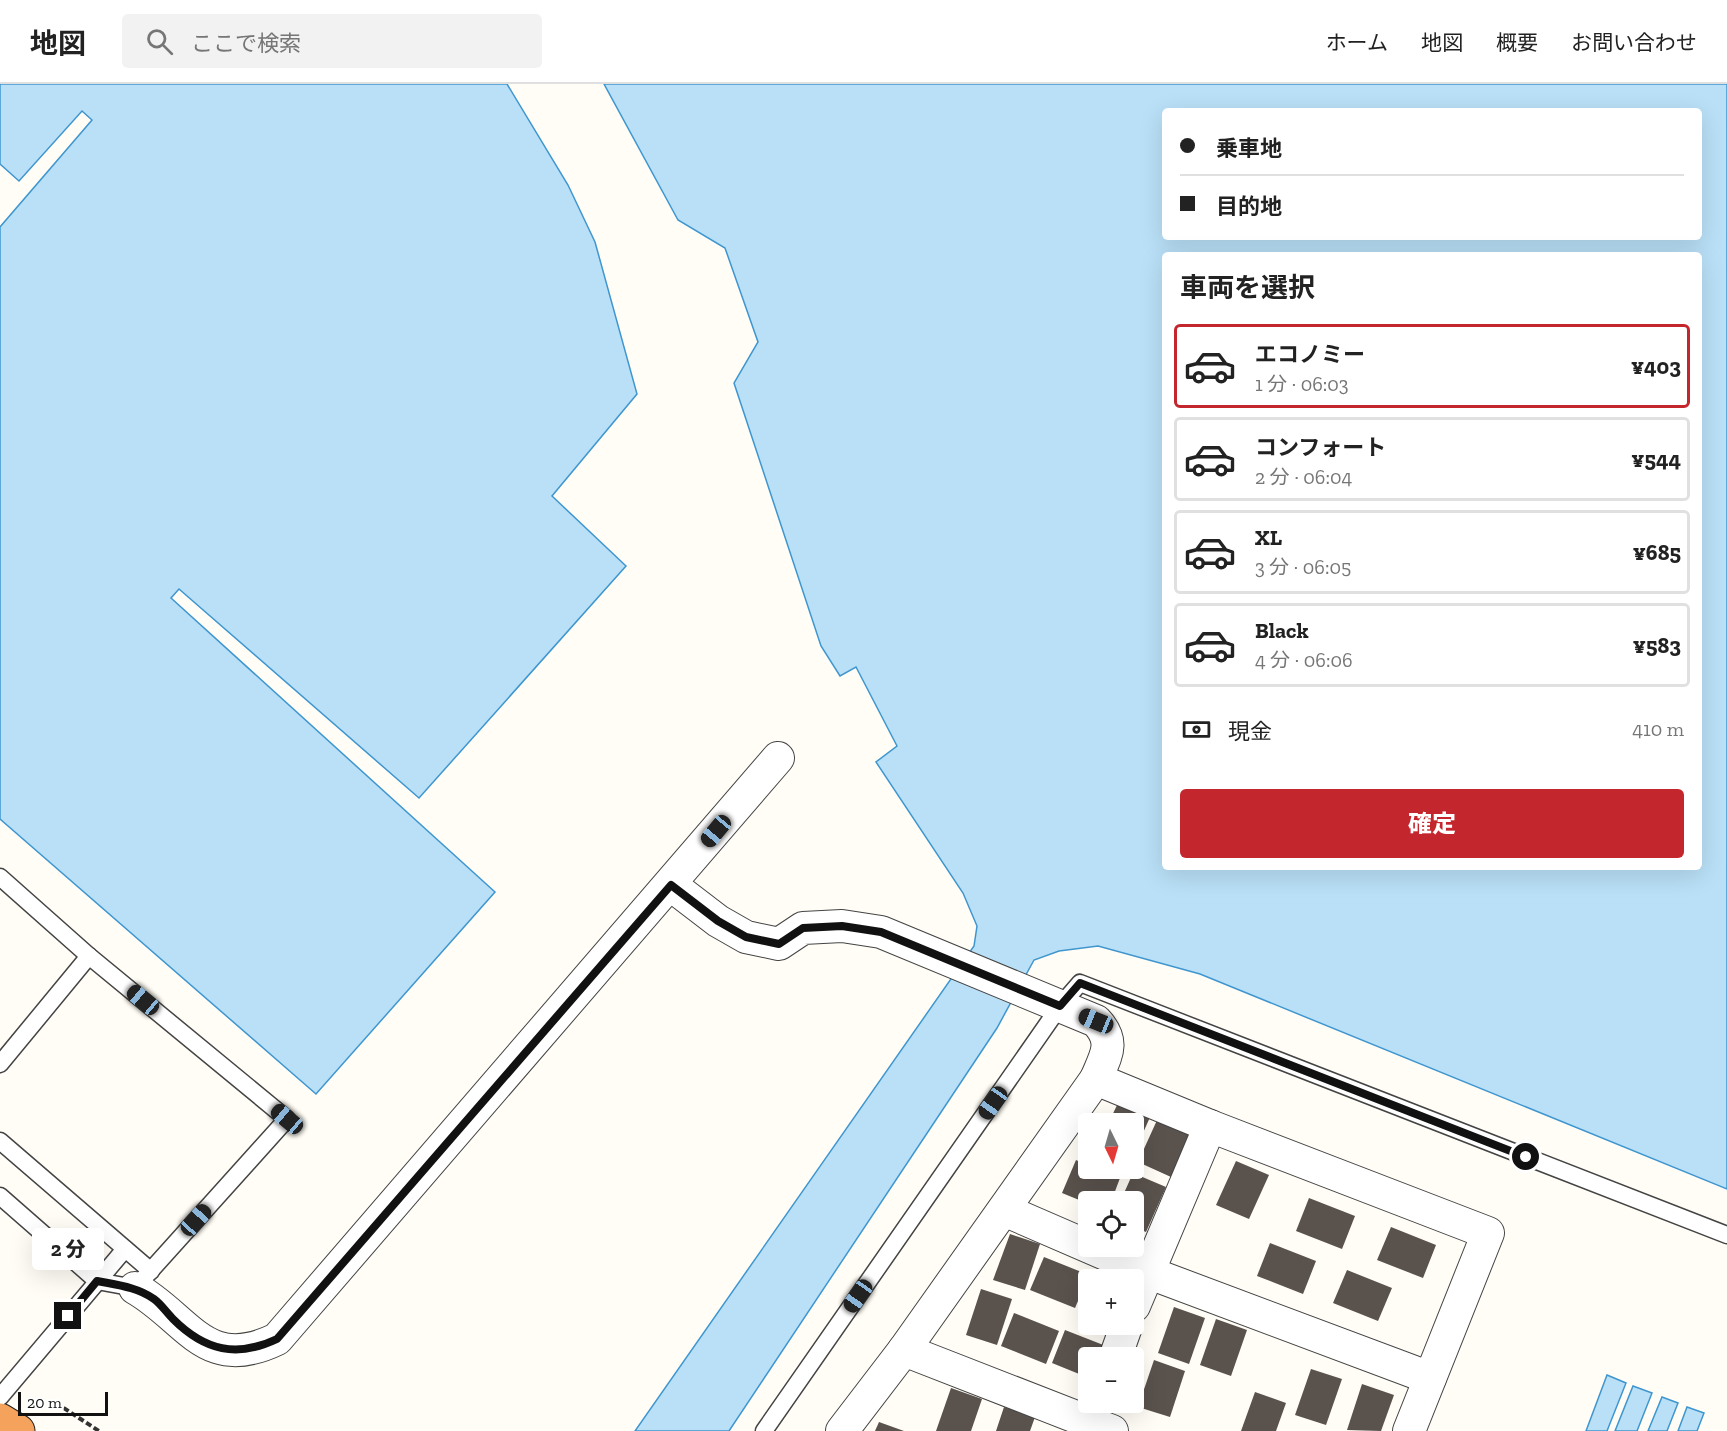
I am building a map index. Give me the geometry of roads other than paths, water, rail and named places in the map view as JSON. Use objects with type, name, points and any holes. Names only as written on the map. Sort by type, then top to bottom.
[{"type":"highway","points":[[0,1420],[18,1431]]},
{"type":"street","points":[[143,1279],[155,1300],[175,1321],[209,1345],[231,1351],[258,1348],[277,1339],[671,885],[778,758]]},
{"type":"street","points":[[671,885],[718,921],[746,937],[779,944],[803,928],[842,926],[881,932],[1096,1021],[1107,1032],[1108,1050],[1096,1079],[904,1350],[842,1431]]},
{"type":"street","points":[[1096,1079],[1210,1126],[1488,1233],[1408,1431]]},
{"type":"street","points":[[1144,1280],[1210,1126]]},
{"type":"street","points":[[1004,1209],[1147,1272],[1430,1378]]},
{"type":"street","points":[[904,1350],[1097,1422]]},
{"type":"lane","points":[[0,877],[89,956],[287,1119],[143,1279],[97,1281],[0,1196]]},
{"type":"lane","points":[[0,1064],[89,956]]},
{"type":"lane","points":[[764,1431],[1060,1006],[1080,983],[1727,1235]]},
{"type":"lane","points":[[0,1141],[125,1249],[143,1279]]},
{"type":"lane","points":[[0,1397],[125,1249]]},
{"type":"water","points":[[0,84],[507,84],[568,185],[595,242],[637,394],[552,496],[626,566],[419,798],[179,589],[171,598],[495,892],[316,1094],[0,819],[0,227],[92,120],[82,111],[19,181],[0,164]]},
{"type":"water","points":[[604,84],[1727,84],[1727,1189],[1200,974],[1098,946],[1059,951],[1034,960],[997,1028],[729,1431],[635,1431],[974,946],[977,926],[963,893],[876,762],[897,746],[856,667],[840,676],[821,646],[734,383],[758,342],[725,248],[678,220]]},
{"type":"water","points":[[1607,1375],[1626,1383],[1607,1431],[1586,1431]]},
{"type":"water","points":[[1633,1386],[1652,1393],[1637,1431],[1615,1431]]},
{"type":"water","points":[[1662,1397],[1678,1403],[1667,1431],[1648,1431]]},
{"type":"water","points":[[1687,1407],[1704,1413],[1697,1431],[1678,1431]]}]
